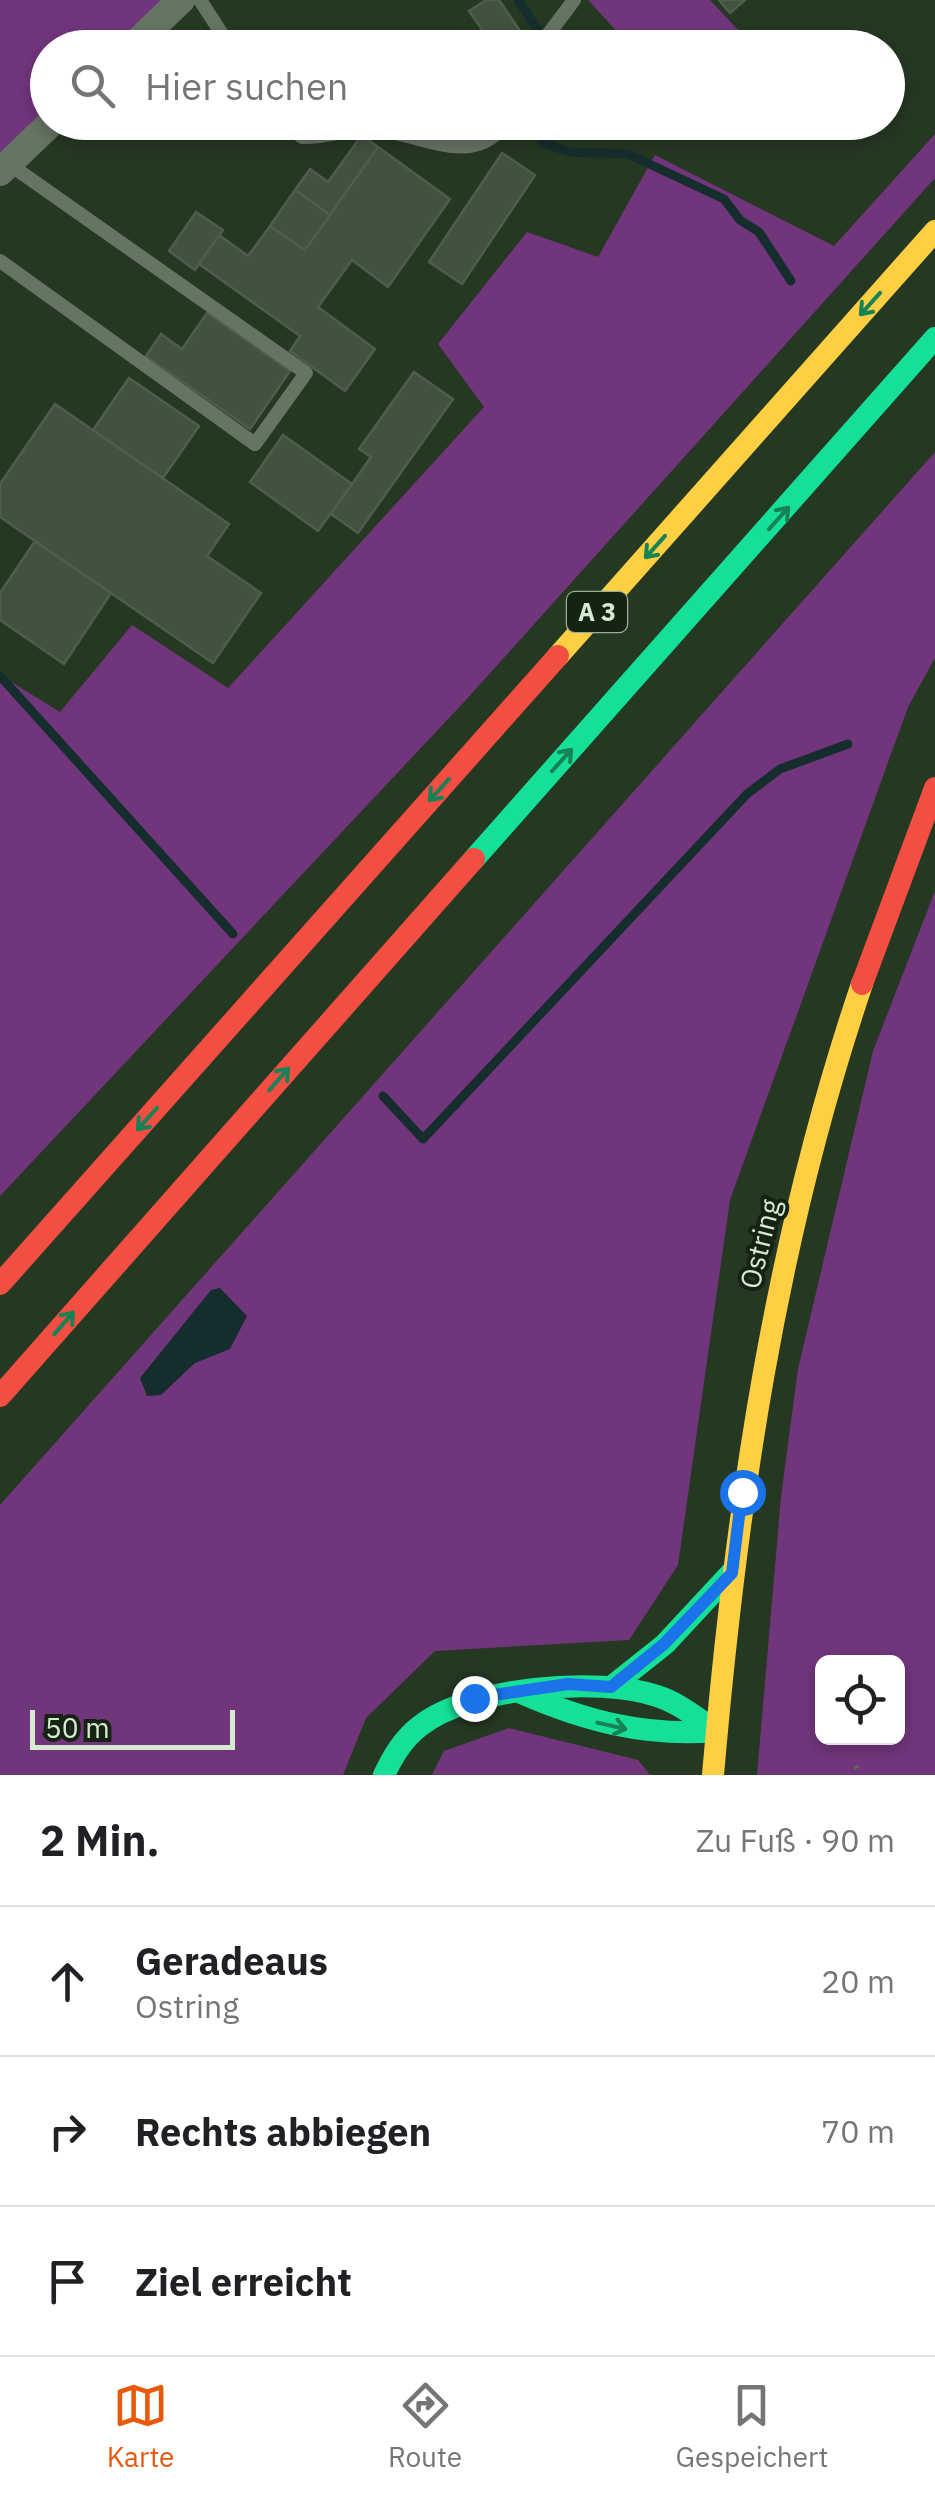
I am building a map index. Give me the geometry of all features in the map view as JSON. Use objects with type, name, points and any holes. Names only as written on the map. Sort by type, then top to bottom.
[{"type":"main road","name":"A 3","points":[[0,1284],[935,231]]},
{"type":"main road","name":"A 3","points":[[0,1396],[935,338]]},
{"type":"main road","name":"Ostring","points":[[713,1775],[732,1573],[773,1316],[840,1058],[879,935],[935,788]]},
{"type":"main road","points":[[172,1055],[259,994]]},
{"type":"main road","points":[[611,1687],[664,1644],[732,1573]]},
{"type":"main road","points":[[384,1775],[404,1742],[448,1706],[485,1695],[568,1684],[611,1687],[677,1704],[716,1731]]},
{"type":"main road","points":[[521,1693],[573,1717],[641,1733],[679,1736],[716,1731]]},
{"type":"street","points":[[150,30],[181,0]]},
{"type":"street","points":[[4,168],[33,140]]},
{"type":"lane","points":[[200,0],[219,30]]},
{"type":"lane","points":[[552,30],[574,0]]},
{"type":"lane","points":[[426,140],[469,148],[489,140]]},
{"type":"lane","points":[[0,261],[255,444],[306,374],[4,168]]},
{"type":"path","points":[[856,1766],[861,1775]]},
{"type":"shaded area","points":[[0,0],[167,0],[134,30],[30,30],[30,126],[0,154]]},
{"type":"shaded area","points":[[588,0],[710,0],[738,30],[615,30]]},
{"type":"shaded area","points":[[935,134],[935,178],[465,701],[0,1196],[0,675],[60,712],[132,625],[228,688],[484,407],[438,344],[527,232],[598,257],[655,155],[834,246]]},
{"type":"shaded area","points":[[935,452],[935,658],[908,707],[730,1200],[678,1565],[629,1640],[435,1651],[366,1718],[343,1775],[0,1775],[0,1505]]},
{"type":"shaded area","points":[[935,891],[935,1775],[757,1775],[781,1497],[798,1369],[873,1051]]},
{"type":"shaded area","points":[[509,1728],[638,1760],[650,1775],[432,1775],[444,1751]]},
{"type":"water","points":[[220,1288],[247,1316],[230,1349],[195,1363],[161,1395],[147,1396],[140,1378],[211,1290]]},
{"type":"building","points":[[486,0],[499,0],[519,30],[482,30],[469,11]]},
{"type":"building","points":[[719,0],[745,0],[730,13]]},
{"type":"building","points":[[358,140],[369,140],[378,147],[330,215],[295,190],[310,169],[328,182]]},
{"type":"building","points":[[378,147],[450,199],[388,287],[352,260],[318,307],[375,349],[345,391],[290,351],[300,336],[199,264],[219,235],[248,256],[270,226],[305,250]]},
{"type":"building","points":[[502,153],[535,175],[462,284],[429,262]]},
{"type":"building","points":[[295,190],[330,215],[305,250],[270,226]]},
{"type":"building","points":[[196,212],[223,230],[195,270],[169,251]]},
{"type":"building","points":[[207,313],[290,371],[250,429],[146,356],[161,334],[182,349]]},
{"type":"building","points":[[414,372],[453,399],[358,533],[331,514],[371,457],[359,449]]},
{"type":"building","points":[[129,378],[199,426],[163,478],[93,430]]},
{"type":"building","points":[[55,404],[229,524],[207,556],[261,593],[213,663],[0,517],[0,484]]},
{"type":"building","points":[[283,435],[352,484],[318,531],[250,482]]},
{"type":"building","points":[[35,541],[111,593],[64,664],[0,620],[0,593]]},
{"type":"waterway","points":[[518,0],[538,30]]},
{"type":"waterway","points":[[542,140],[570,152],[628,154],[724,199],[740,220],[759,232],[791,281]]},
{"type":"waterway","points":[[0,676],[233,934]]},
{"type":"waterway","points":[[383,1096],[423,1139],[747,794],[780,769],[848,744]]},
{"type":"traffic: fast","points":[[474,859],[935,338]]},
{"type":"traffic: fast","points":[[611,1687],[665,1644],[731,1573]]},
{"type":"traffic: fast","points":[[384,1775],[408,1736],[442,1713],[469,1702],[535,1689],[569,1686],[632,1690],[673,1703],[716,1731]]},
{"type":"traffic: fast","points":[[521,1693],[616,1725],[665,1732],[716,1731]]},
{"type":"traffic: slow","points":[[558,656],[935,231]]},
{"type":"traffic: slow","points":[[713,1775],[734,1574],[764,1375],[805,1178],[862,984]]},
{"type":"traffic: jam","points":[[0,1284],[558,656]]},
{"type":"traffic: jam","points":[[862,984],[935,788]]},
{"type":"traffic: jam","points":[[0,1396],[474,859]]},
{"type":"route","points":[[474,1698],[568,1684],[611,1687],[664,1644],[732,1573],[742,1492]]}]
